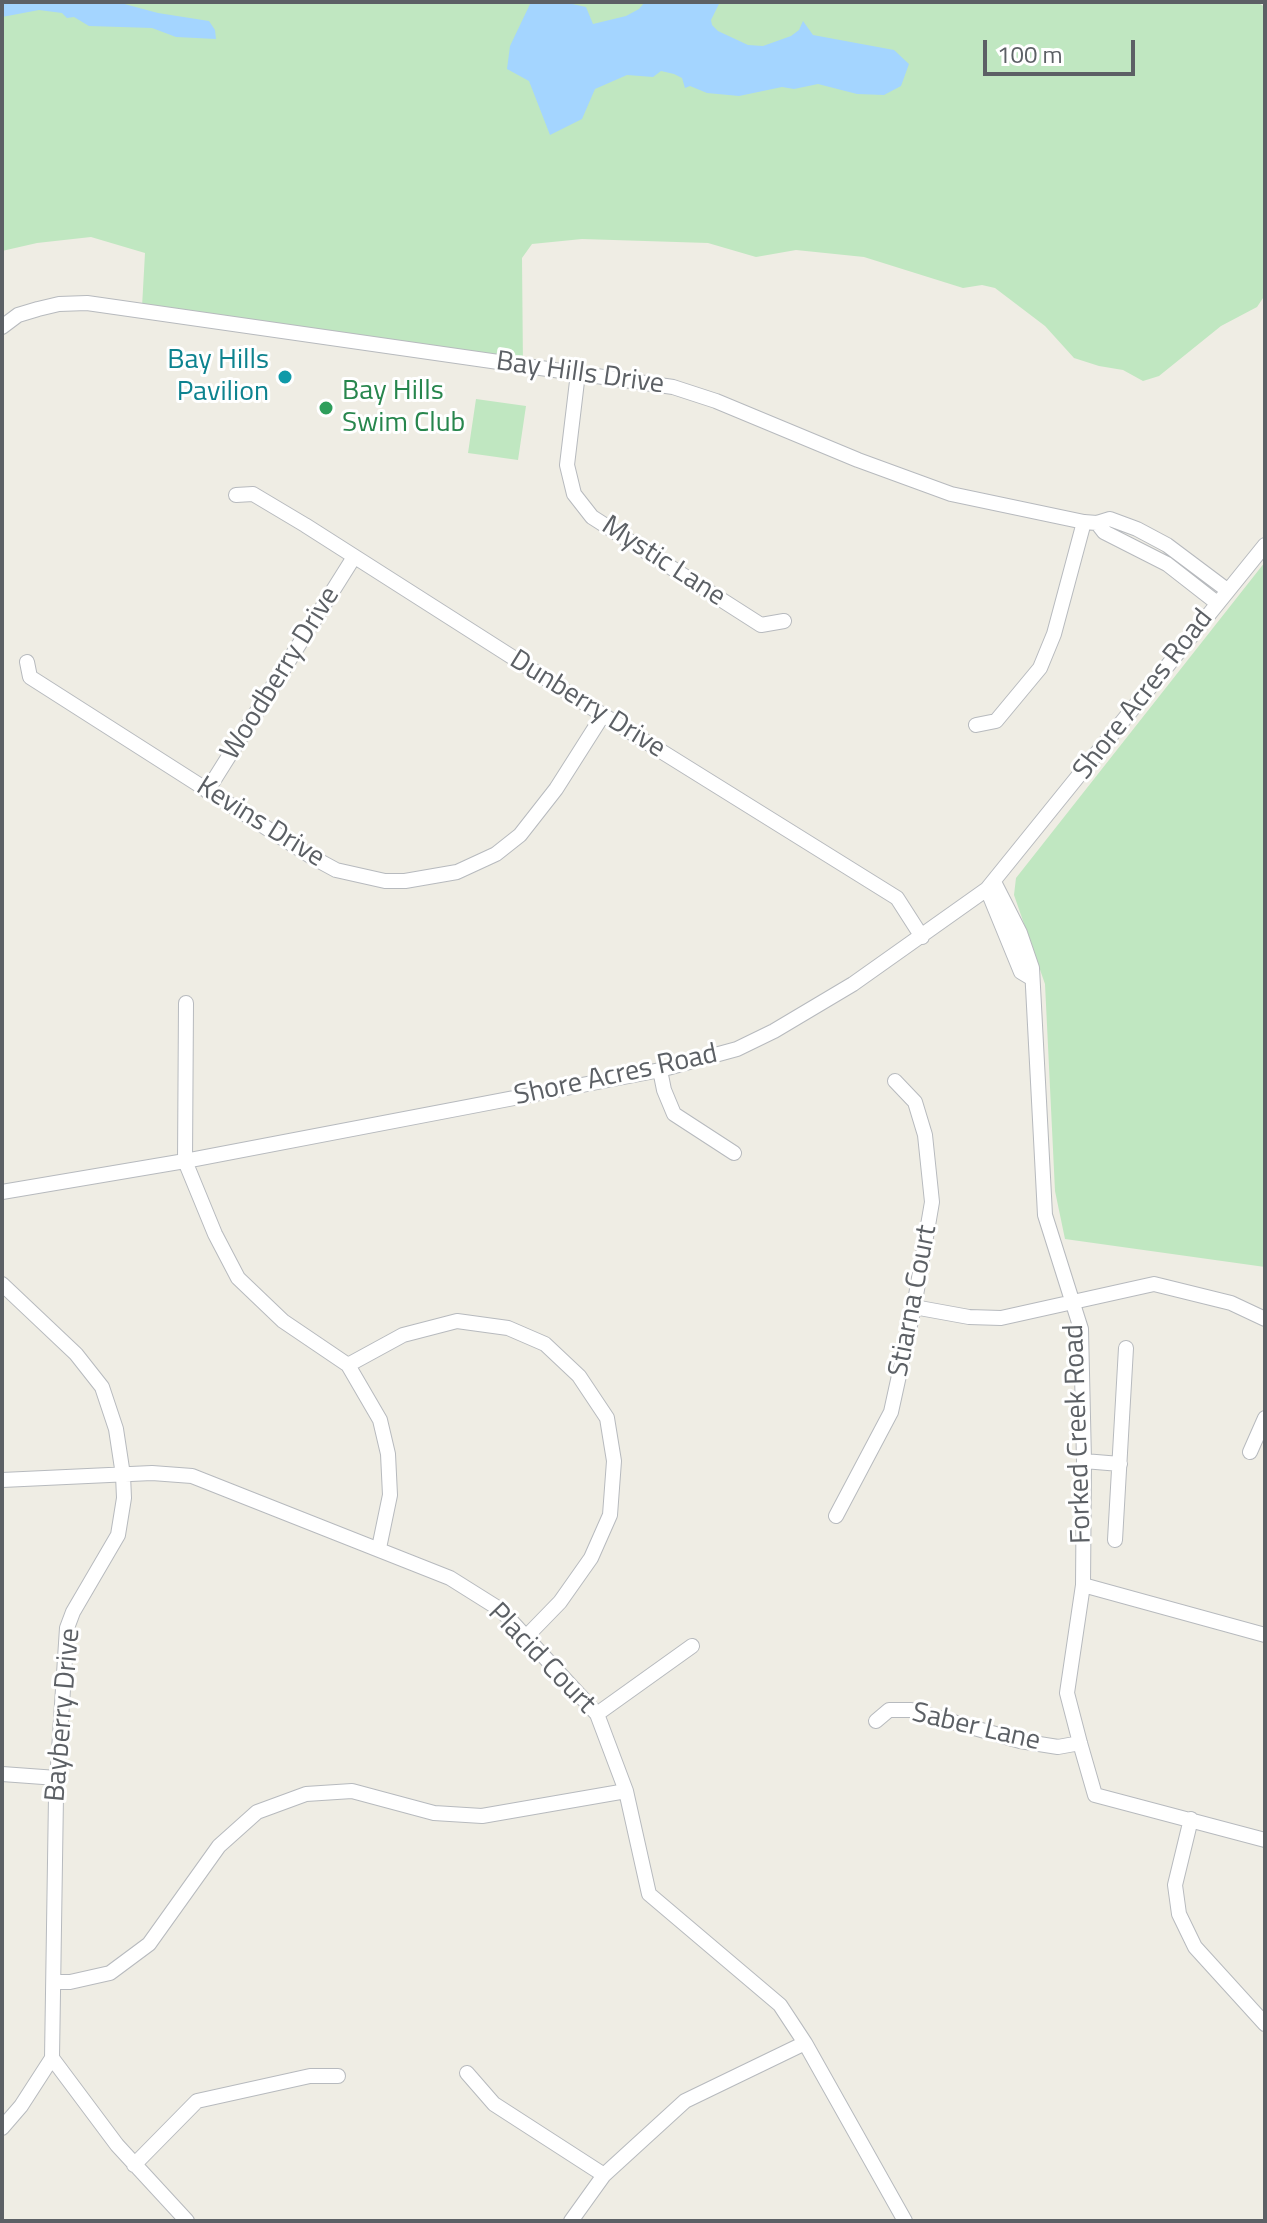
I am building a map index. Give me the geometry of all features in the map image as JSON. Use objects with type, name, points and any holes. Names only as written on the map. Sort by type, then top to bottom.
[{"type":"street","name":"Bay Hills Drive","points":[[2,327],[18,315],[38,309],[59,304],[87,303],[673,387],[951,494],[1091,522],[1110,519],[1167,545],[1227,590]]},
{"type":"street","name":"Mystic Lane","points":[[578,373],[567,465],[574,494],[592,517],[761,625],[784,621]]},
{"type":"street","name":"Dunberry Drive","points":[[236,495],[253,494],[897,898],[922,937]]},
{"type":"street","name":"Bay Hills Drive","points":[[1091,522],[1104,532],[1167,564],[1217,603]]},
{"type":"street","points":[[976,725],[996,721],[1040,668],[1091,522]]},
{"type":"street","name":"Shore Acres Road","points":[[2,1192],[185,1161],[660,1070],[737,1049],[788,1024],[922,937],[990,886],[1265,545]]},
{"type":"street","name":"Woodberry Drive","points":[[207,791],[354,557]]},
{"type":"street","name":"Kevins Drive","points":[[27,662],[30,677],[312,857],[336,870],[385,881],[428,879],[457,872],[483,862],[520,835],[556,789],[603,715]]},
{"type":"street","name":"Forked Creek Road","points":[[990,886],[1020,933],[1032,968],[1045,1215],[1081,1329],[1083,1585],[1067,1693],[1095,1795],[1191,1819]]},
{"type":"street","points":[[186,1003],[185,1161],[215,1234],[238,1278],[283,1321],[348,1365],[380,1420],[388,1454],[390,1495],[379,1548]]},
{"type":"street","points":[[660,1070],[674,1114],[734,1153]]},
{"type":"street","name":"Stiarna Court","points":[[836,1516],[891,1412],[914,1307],[932,1202],[925,1135],[915,1102],[895,1081]]},
{"type":"street","name":"Bayberry Drive","points":[[2,1284],[76,1354],[102,1387],[116,1429],[123,1475],[124,1498],[118,1535],[73,1612],[67,1628],[57,1778],[52,2058]]},
{"type":"street","points":[[914,1307],[969,1317],[1001,1318],[1154,1284],[1231,1303],[1265,1319]]},
{"type":"street","points":[[348,1365],[403,1335],[457,1321],[508,1328],[545,1344],[579,1376],[607,1418],[614,1461],[610,1515],[591,1558],[560,1602],[525,1638]]},
{"type":"street","points":[[1115,1540],[1126,1348]]},
{"type":"street","points":[[1250,1452],[1265,1418]]},
{"type":"street","points":[[1084,1461],[1120,1464]]},
{"type":"street","name":"Placid Court","points":[[2,1480],[152,1473],[192,1476],[450,1578],[501,1610],[597,1714],[626,1791],[649,1894],[780,2005],[805,2043],[905,2221]]},
{"type":"street","points":[[1083,1585],[1265,1635]]},
{"type":"street","points":[[597,1714],[692,1646]]},
{"type":"street","name":"Saber Lane","points":[[876,1721],[889,1710],[911,1710],[1020,1741],[1058,1747],[1080,1743]]},
{"type":"street","points":[[2,1774],[57,1778]]},
{"type":"street","points":[[54,1982],[70,1982],[113,1971],[149,1944],[219,1846],[257,1812],[306,1794],[352,1791],[434,1813],[482,1816],[626,1791]]},
{"type":"street","points":[[1265,1840],[1191,1819],[1175,1885],[1179,1914],[1195,1947],[1265,2024]]},
{"type":"street","points":[[571,2221],[604,2175],[685,2101],[805,2043]]},
{"type":"street","points":[[2,2128],[21,2106],[52,2058],[134,2165],[187,2221]]},
{"type":"street","points":[[467,2073],[494,2104],[604,2175]]},
{"type":"street","points":[[134,2165],[197,2101],[310,2076],[338,2076]]},
{"type":"green space","points":[[2,2],[1257,2],[1265,7],[1265,295],[1257,307],[1221,326],[1159,376],[1143,381],[1123,370],[1074,358],[1045,326],[995,288],[982,285],[963,288],[864,257],[796,250],[756,257],[708,243],[582,239],[532,244],[522,258],[523,369],[390,340],[142,307],[145,253],[91,237],[37,243],[2,251]]},
{"type":"green space","points":[[476,399],[526,406],[518,460],[468,453]]},
{"type":"green space","points":[[1265,562],[1265,1267],[1065,1239],[1055,1191],[1045,984],[1014,895],[1016,878]]},
{"type":"water","points":[[2,2],[117,2],[158,13],[209,21],[216,39],[176,37],[152,28],[89,26],[62,13],[39,10],[2,17]]},
{"type":"water","points":[[531,2],[563,2],[586,7],[593,24],[626,16],[645,2],[720,2],[711,20],[712,25],[748,45],[763,46],[791,36],[799,30],[803,21],[813,35],[894,50],[909,64],[901,86],[884,95],[857,94],[818,84],[794,89],[782,87],[739,96],[707,93],[690,86],[685,88],[682,78],[661,71],[653,77],[627,75],[595,89],[582,119],[550,135],[529,81],[507,69],[510,46]]},
{"type":"place","name":"Bay Hills Pavilion","points":[[285,377]]},
{"type":"place","name":"Bay Hills Swim Club","points":[[326,408]]}]
